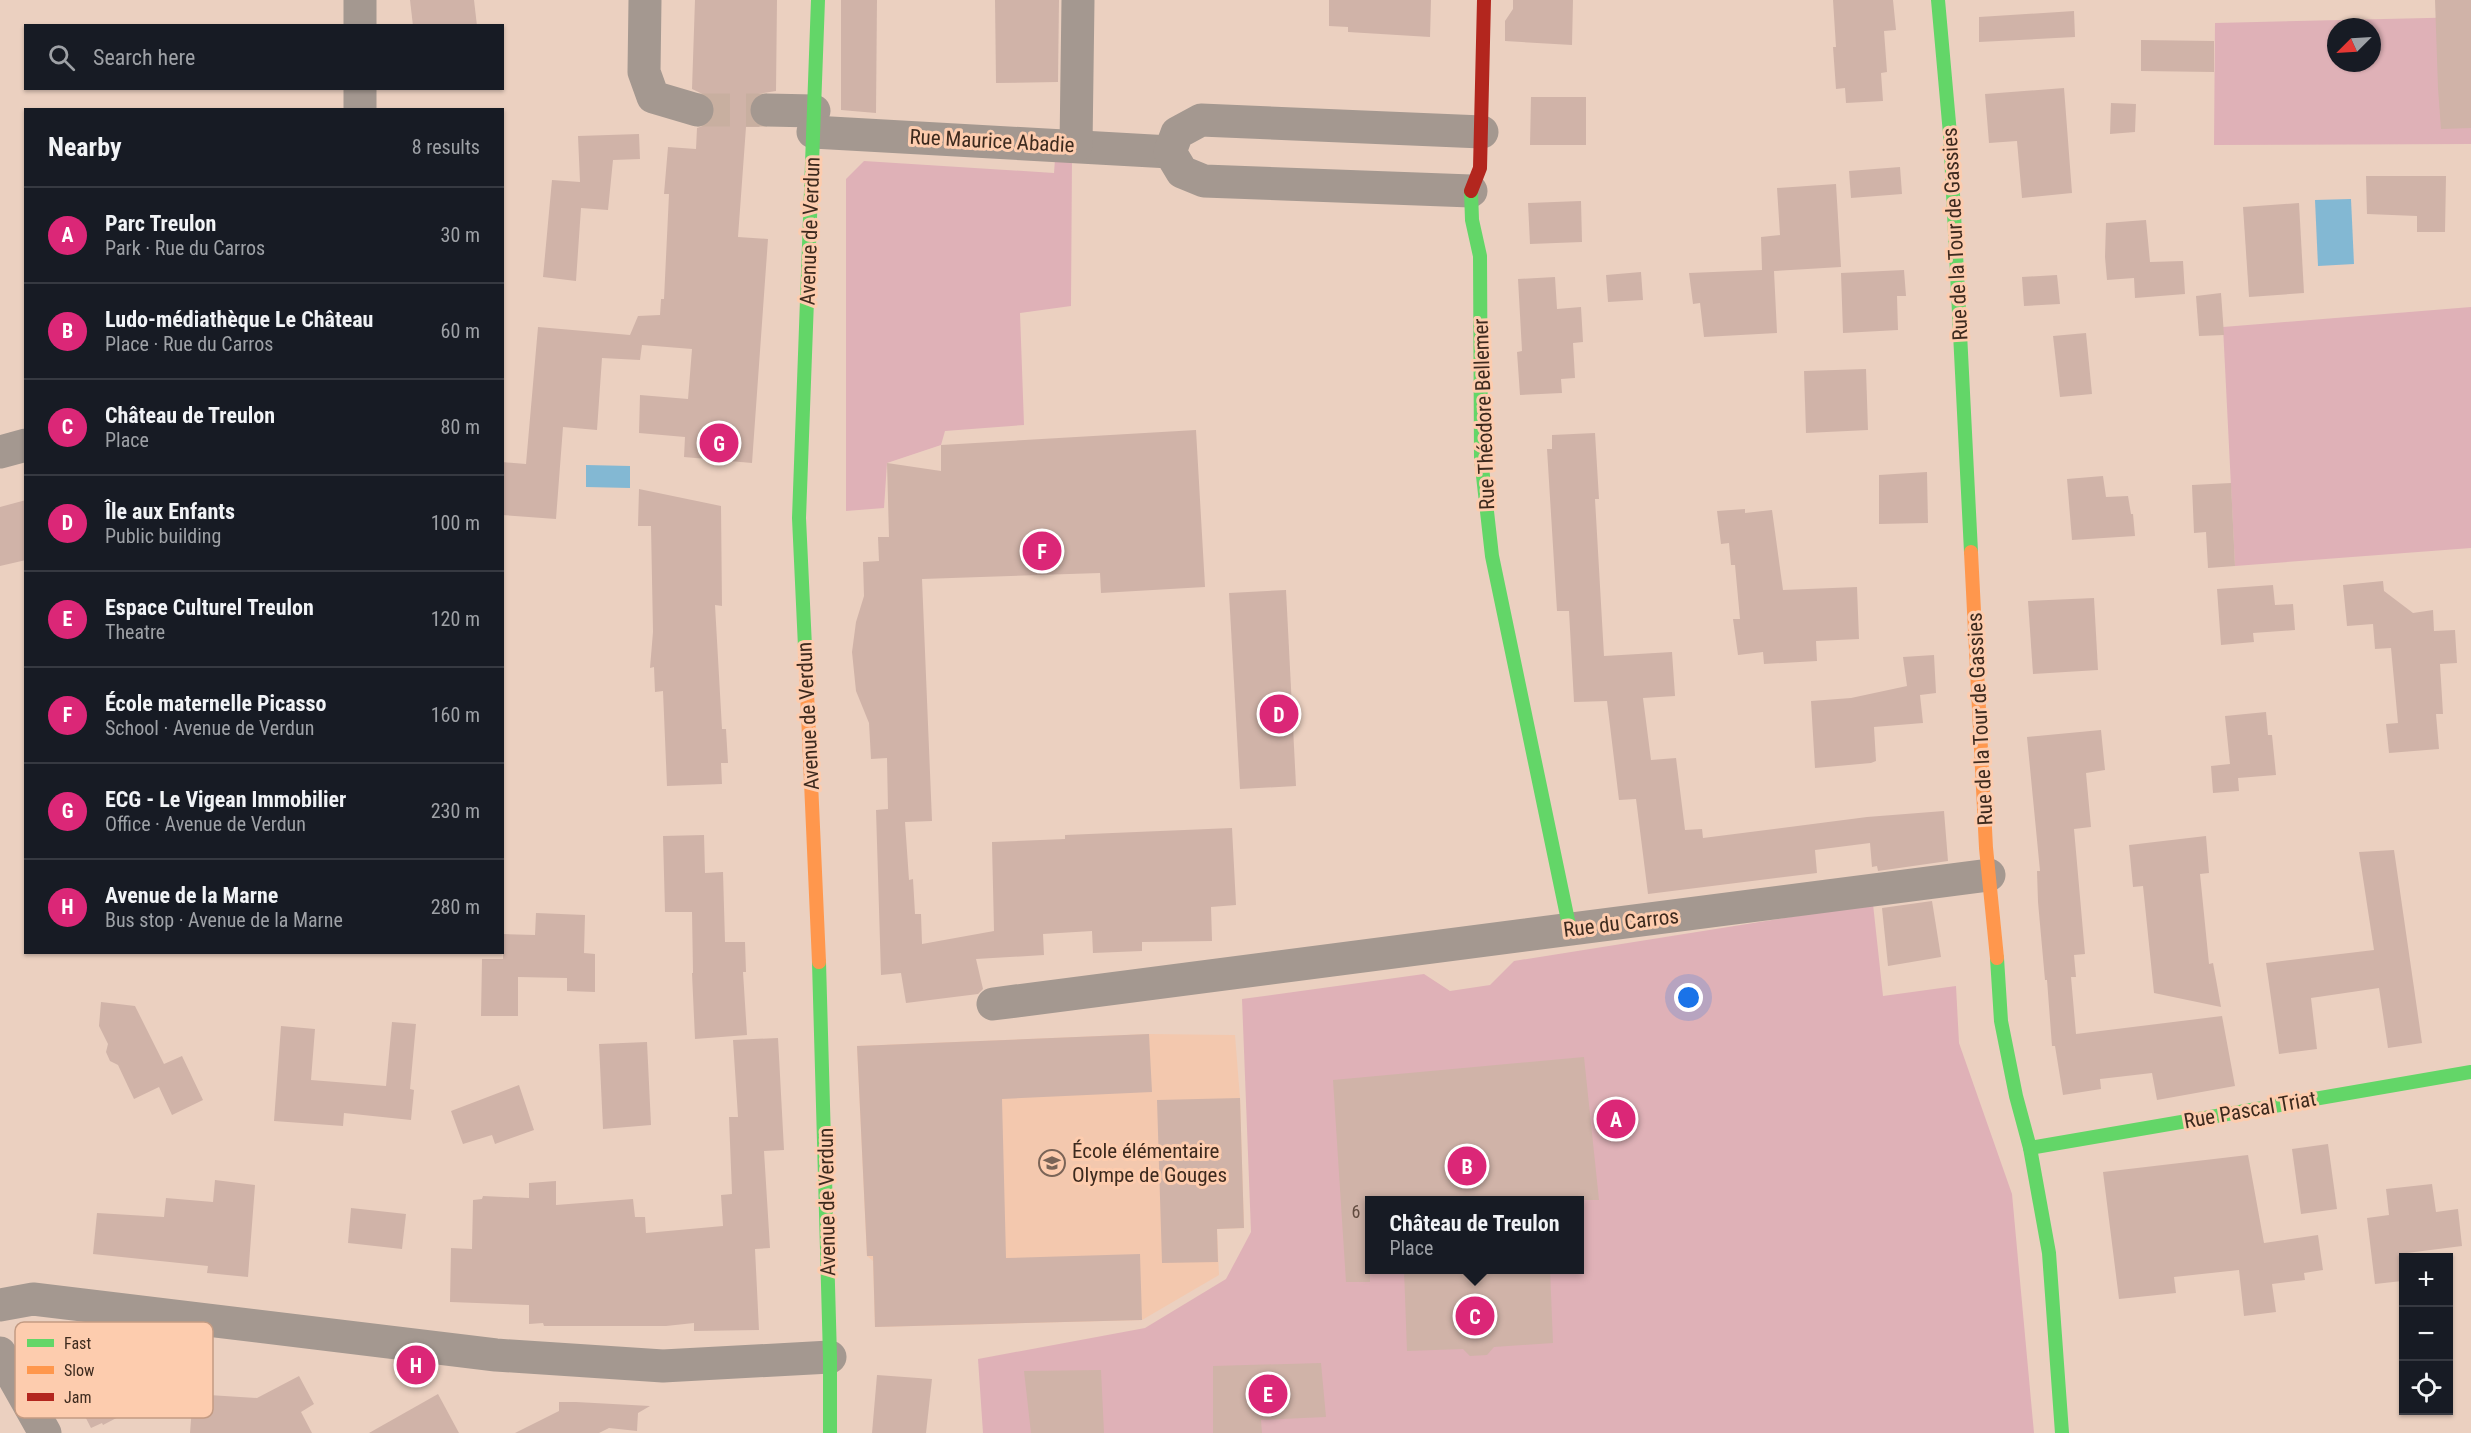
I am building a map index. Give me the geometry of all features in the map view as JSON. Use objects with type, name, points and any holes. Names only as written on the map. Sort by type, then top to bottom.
[{"type":"street","points":[[360,0],[360,24]]},
{"type":"street","points":[[645,0],[644,72],[654,97],[697,110]]},
{"type":"street","name":"Avenue de Verdun","points":[[818,0],[799,518],[822,1026],[831,1357],[830,1433]]},
{"type":"street","points":[[1076,146],[1078,0]]},
{"type":"street","name":"Rue Théodore Bellemer","points":[[1484,0],[1480,168],[1471,191],[1472,220],[1480,256],[1481,458],[1492,556],[1570,930]]},
{"type":"street","name":"Rue de la Tour de Gassies","points":[[1938,0],[1950,134],[1989,875],[2001,1022],[2016,1096],[2030,1148],[2049,1253],[2062,1433]]},
{"type":"street","points":[[360,90],[360,108]]},
{"type":"street","name":"Rue Maurice Abadie","points":[[767,110],[814,122],[1076,146],[1170,152]]},
{"type":"street","points":[[1471,191],[1204,181],[1182,172],[1170,152],[1177,133],[1201,120],[1482,132]]},
{"type":"street","points":[[0,452],[24,446]]},
{"type":"street","name":"Rue du Carros","points":[[993,1004],[1989,875]]},
{"type":"street","name":"Rue Pascal Triat","points":[[2030,1148],[2471,1072]]},
{"type":"street","points":[[0,1305],[33,1299],[496,1355],[663,1366],[831,1357]]},
{"type":"street","points":[[0,1353],[15,1380]]},
{"type":"street","points":[[37,1418],[45,1433]]},
{"type":"shaded area","points":[[2471,17],[2471,144],[2214,145],[2215,23],[2327,20],[2327,72],[2381,72],[2381,19]]},
{"type":"shaded area","points":[[1072,158],[1071,306],[1020,313],[1024,425],[945,431],[941,445],[887,463],[884,508],[846,511],[846,179],[864,161],[1054,173],[1055,159]]},
{"type":"shaded area","points":[[2471,307],[2471,548],[2235,566],[2223,327]]},
{"type":"shaded area","points":[[1873,904],[1883,996],[1956,986],[1959,1043],[2012,1194],[2034,1433],[983,1433],[978,1359],[1145,1328],[1226,1279],[1251,1232],[1242,999],[1424,974],[1450,991],[1490,985],[1514,961]]},
{"type":"shaded area","name":"École élémentaire Olympe de Gouges","points":[[1149,1034],[1235,1035],[1240,1098],[1244,1228],[1217,1229],[1219,1275],[1142,1320],[875,1327],[873,1261],[867,1256],[857,1046]]},
{"type":"water","points":[[2351,199],[2354,264],[2318,266],[2315,200]]},
{"type":"water","points":[[586,465],[630,466],[630,488],[586,487]]},
{"type":"building","points":[[410,0],[474,0],[477,24],[413,24]]},
{"type":"building","points":[[695,0],[777,0],[776,91],[758,94],[751,101],[748,109],[751,120],[760,127],[746,127],[738,237],[768,239],[752,463],[684,457],[685,437],[639,433],[640,395],[688,399],[692,349],[642,345],[640,360],[602,358],[597,430],[563,427],[556,519],[504,515],[504,462],[526,464],[538,327],[630,335],[638,316],[660,315],[661,299],[664,299],[669,194],[664,194],[668,147],[696,149],[697,128],[709,124],[715,115],[715,105],[711,98],[692,89]]},
{"type":"building","points":[[841,0],[877,0],[876,113],[841,110]]},
{"type":"building","points":[[995,0],[1059,0],[1058,82],[996,83]]},
{"type":"building","points":[[1329,0],[1431,0],[1430,37],[1348,32],[1348,27],[1329,26]]},
{"type":"building","points":[[1513,0],[1573,0],[1572,45],[1505,41],[1505,21],[1513,9]]},
{"type":"building","points":[[1833,0],[1893,0],[1896,30],[1884,31],[1887,72],[1881,73],[1883,101],[1846,103],[1845,88],[1836,89]]},
{"type":"building","points":[[2435,0],[2471,0],[2471,128],[2441,129]]},
{"type":"building","points":[[2074,11],[2075,37],[1979,42],[1979,17]]},
{"type":"building","points":[[2141,40],[2214,41],[2214,72],[2141,71]]},
{"type":"building","points":[[2064,88],[2072,193],[2022,198],[2017,141],[1989,143],[1985,94]]},
{"type":"building","points":[[1531,97],[1586,97],[1586,145],[1530,145]]},
{"type":"building","points":[[2111,103],[2136,104],[2135,132],[2110,134]]},
{"type":"building","points":[[639,134],[640,159],[613,160],[608,210],[581,208],[576,281],[543,277],[552,180],[580,182],[578,136]]},
{"type":"building","points":[[1900,167],[1902,194],[1851,198],[1849,171]]},
{"type":"building","points":[[2366,176],[2446,176],[2445,232],[2417,232],[2417,216],[2367,214]]},
{"type":"building","points":[[1836,184],[1841,267],[1774,271],[1777,333],[1704,337],[1700,303],[1693,304],[1689,273],[1762,270],[1761,237],[1780,235],[1777,188]]},
{"type":"building","points":[[1581,201],[1582,242],[1530,244],[1528,203]]},
{"type":"building","points":[[2299,203],[2304,293],[2249,297],[2243,207]]},
{"type":"building","points":[[2146,220],[2150,262],[2183,261],[2185,294],[2135,298],[2134,278],[2107,280],[2106,223]]},
{"type":"building","points":[[1904,270],[1906,296],[1897,296],[1898,330],[1843,333],[1841,273]]},
{"type":"building","points":[[1641,272],[1643,300],[1608,302],[1606,275]]},
{"type":"building","points":[[2057,275],[2060,304],[2024,306],[2022,277]]},
{"type":"building","points":[[1555,277],[1557,309],[1581,307],[1583,342],[1573,343],[1575,378],[1561,379],[1562,393],[1520,395],[1517,352],[1522,351],[1518,279]]},
{"type":"building","points":[[2221,293],[2224,335],[2199,336],[2196,296]]},
{"type":"building","points":[[2086,333],[2092,394],[2060,397],[2053,336]]},
{"type":"building","points":[[1866,369],[1868,430],[1806,433],[1804,371]]},
{"type":"building","points":[[1196,430],[1205,587],[1101,593],[1100,573],[922,579],[932,821],[905,822],[909,880],[913,879],[915,914],[921,914],[922,944],[994,931],[992,842],[1065,839],[1065,835],[1232,828],[1236,905],[1211,907],[1212,941],[1142,942],[1142,951],[1093,953],[1092,931],[1043,934],[1044,955],[976,959],[983,989],[978,994],[906,1003],[901,973],[881,975],[876,810],[888,809],[887,758],[871,759],[869,723],[856,691],[852,652],[856,622],[864,596],[863,562],[879,561],[878,537],[889,537],[887,463],[941,471],[941,445]]},
{"type":"building","points":[[1595,433],[1599,499],[1595,499],[1604,656],[1672,652],[1675,696],[1643,698],[1651,760],[1676,758],[1685,830],[1702,829],[1703,838],[1867,817],[1944,811],[1948,861],[1878,871],[1877,866],[1872,867],[1870,843],[1815,850],[1817,873],[1648,894],[1636,799],[1619,800],[1607,701],[1574,702],[1569,611],[1557,611],[1547,449],[1552,449],[1552,435]]},
{"type":"building","points":[[1927,472],[1928,523],[1879,524],[1879,475]]},
{"type":"building","points":[[2103,476],[2106,497],[2128,496],[2131,514],[2133,514],[2135,536],[2072,540],[2067,479]]},
{"type":"building","points":[[2231,483],[2235,566],[2208,568],[2206,532],[2194,533],[2192,485]]},
{"type":"building","points":[[639,489],[721,506],[722,606],[715,605],[722,729],[726,729],[728,763],[721,763],[722,784],[667,786],[663,691],[655,692],[654,667],[650,668],[653,632],[651,526],[638,526]]},
{"type":"building","points":[[24,501],[24,560],[0,566],[0,507]]},
{"type":"building","points":[[1745,509],[1745,513],[1772,510],[1783,590],[1857,587],[1859,639],[1816,641],[1817,661],[1764,664],[1763,652],[1738,655],[1733,619],[1740,619],[1735,565],[1731,565],[1729,543],[1721,544],[1717,511]]},
{"type":"building","points":[[2383,581],[2384,591],[2413,613],[2433,610],[2434,631],[2455,630],[2457,663],[2440,664],[2443,714],[2436,714],[2439,749],[2389,753],[2386,724],[2398,723],[2391,648],[2375,649],[2373,624],[2347,626],[2343,585]]},
{"type":"building","points":[[2273,585],[2275,605],[2293,604],[2295,630],[2253,633],[2254,642],[2221,645],[2217,589]]},
{"type":"building","points":[[1286,590],[1296,786],[1240,789],[1229,593]]},
{"type":"building","points":[[2094,598],[2098,670],[2033,674],[2028,601]]},
{"type":"building","points":[[1934,655],[1936,693],[1920,695],[1923,723],[1874,727],[1876,761],[1815,768],[1811,701],[1851,698],[1907,686],[1903,657]]},
{"type":"building","points":[[2266,712],[2268,735],[2272,735],[2276,775],[2238,778],[2239,791],[2213,793],[2211,766],[2230,764],[2225,716]]},
{"type":"building","points":[[2101,730],[2105,770],[2086,773],[2091,827],[2074,829],[2085,954],[2074,955],[2076,977],[2071,977],[2076,1034],[2222,1016],[2235,1086],[2157,1100],[2152,1073],[2100,1079],[2101,1089],[2063,1095],[2055,1046],[2052,1046],[2047,980],[2045,980],[2038,902],[2037,871],[2040,871],[2027,737]]},
{"type":"building","points":[[704,835],[705,873],[723,872],[725,942],[745,942],[746,972],[743,972],[747,1035],[695,1039],[692,912],[665,912],[663,836]]},
{"type":"building","points":[[2206,836],[2209,873],[2200,874],[2209,964],[2213,963],[2221,1007],[2154,993],[2143,886],[2133,887],[2129,845]]},
{"type":"building","points":[[2394,850],[2422,1043],[2388,1048],[2379,988],[2311,998],[2317,1049],[2279,1054],[2266,963],[2374,950],[2359,852]]},
{"type":"building","points":[[1932,901],[1941,957],[1888,966],[1882,908]]},
{"type":"building","points":[[536,913],[585,915],[584,953],[595,954],[595,992],[567,991],[567,978],[518,977],[518,1016],[481,1016],[482,959],[503,959],[504,934],[535,935]]},
{"type":"building","points":[[101,1002],[135,1006],[164,1064],[182,1056],[203,1100],[172,1115],[159,1087],[134,1099],[118,1065],[110,1061],[106,1052],[108,1044],[99,1026]]},
{"type":"building","points":[[392,1022],[416,1024],[410,1089],[414,1090],[411,1120],[344,1113],[343,1126],[274,1121],[281,1026],[315,1029],[311,1080],[386,1086]]},
{"type":"building","points":[[1149,1034],[1152,1092],[1002,1099],[1006,1258],[1140,1254],[1142,1320],[875,1327],[873,1256],[867,1256],[857,1046]]},
{"type":"building","points":[[778,1038],[784,1150],[764,1151],[770,1248],[755,1249],[759,1330],[694,1331],[694,1323],[666,1326],[544,1326],[543,1323],[529,1324],[529,1305],[450,1302],[451,1248],[472,1249],[473,1200],[482,1199],[483,1196],[529,1198],[529,1183],[556,1181],[556,1205],[633,1199],[635,1217],[645,1217],[646,1233],[723,1226],[721,1195],[732,1194],[729,1117],[738,1117],[733,1040]]},
{"type":"building","points":[[647,1042],[651,1125],[603,1129],[599,1044]]},
{"type":"building","points":[[1584,1057],[1599,1200],[1584,1200],[1584,1196],[1365,1196],[1365,1274],[1370,1274],[1370,1282],[1346,1282],[1333,1080]]},
{"type":"building","points":[[519,1085],[534,1130],[495,1144],[492,1135],[463,1144],[451,1111]]},
{"type":"building","points":[[1240,1098],[1244,1228],[1217,1229],[1218,1262],[1162,1263],[1157,1100]]},
{"type":"building","points":[[2328,1144],[2337,1209],[2301,1214],[2292,1149]]},
{"type":"building","points":[[2248,1155],[2264,1243],[2318,1235],[2323,1270],[2304,1273],[2305,1280],[2272,1284],[2276,1312],[2244,1316],[2239,1270],[2174,1277],[2176,1293],[2119,1299],[2103,1172]]},
{"type":"building","points":[[215,1180],[255,1185],[248,1277],[207,1273],[208,1266],[93,1254],[97,1213],[164,1217],[166,1198],[213,1202]]},
{"type":"building","points":[[2432,1184],[2436,1212],[2458,1209],[2462,1246],[2399,1253],[2399,1281],[2375,1284],[2367,1218],[2389,1215],[2386,1189]]},
{"type":"building","points":[[351,1208],[406,1214],[402,1249],[348,1243]]},
{"type":"building","points":[[1404,1274],[1550,1274],[1553,1343],[1494,1347],[1487,1355],[1470,1356],[1463,1349],[1407,1351]]},
{"type":"building","points":[[1321,1363],[1326,1417],[1261,1420],[1262,1433],[1213,1433],[1213,1366]]},
{"type":"building","points":[[1101,1370],[1104,1433],[1031,1433],[1024,1371]]},
{"type":"building","points":[[877,1375],[932,1379],[926,1433],[872,1433]]},
{"type":"building","points":[[299,1376],[314,1404],[301,1412],[312,1433],[190,1433],[191,1418],[213,1418],[213,1395],[257,1398]]},
{"type":"building","points":[[438,1394],[459,1433],[369,1433]]},
{"type":"building","points":[[559,1402],[650,1406],[638,1413],[637,1431],[609,1428],[599,1433],[515,1433],[559,1411]]},
{"type":"building","points":[[86,1418],[116,1418],[103,1425],[102,1423],[91,1428]]},
{"type":"tunnel","points":[[697,110],[767,110]]},
{"type":"traffic: fast","points":[[805,647],[799,518],[818,0]]},
{"type":"traffic: fast","points":[[1938,0],[1950,134],[1971,552]]},
{"type":"traffic: fast","points":[[1471,191],[1472,220],[1480,256],[1481,458],[1492,556],[1570,930]]},
{"type":"traffic: fast","points":[[1997,958],[2001,1021],[2016,1096],[2030,1148],[2049,1253],[2062,1433]]},
{"type":"traffic: fast","points":[[819,962],[830,1433]]},
{"type":"traffic: fast","points":[[2030,1148],[2471,1072]]},
{"type":"traffic: slow","points":[[1971,552],[1986,848],[1997,958]]},
{"type":"traffic: slow","points":[[805,647],[819,962]]},
{"type":"traffic: jam","points":[[1471,191],[1480,168],[1484,0]]},
{"type":"place","name":"ECG - Le Vigean Immobilier","points":[[719,443]]},
{"type":"place","name":"École maternelle Picasso","points":[[1042,551]]},
{"type":"place","name":"Île aux Enfants","points":[[1279,714]]},
{"type":"place","name":"Parc Treulon","points":[[1616,1119]]},
{"type":"place","name":"École élémentaire Olympe de Gouges","points":[[1052,1163]]},
{"type":"place","name":"Ludo-médiathèque Le Château","points":[[1467,1166]]},
{"type":"place","name":"Château de Treulon","points":[[1475,1316]]},
{"type":"place","name":"Avenue de la Marne","points":[[416,1365]]},
{"type":"place","name":"Espace Culturel Treulon","points":[[1268,1394]]}]
